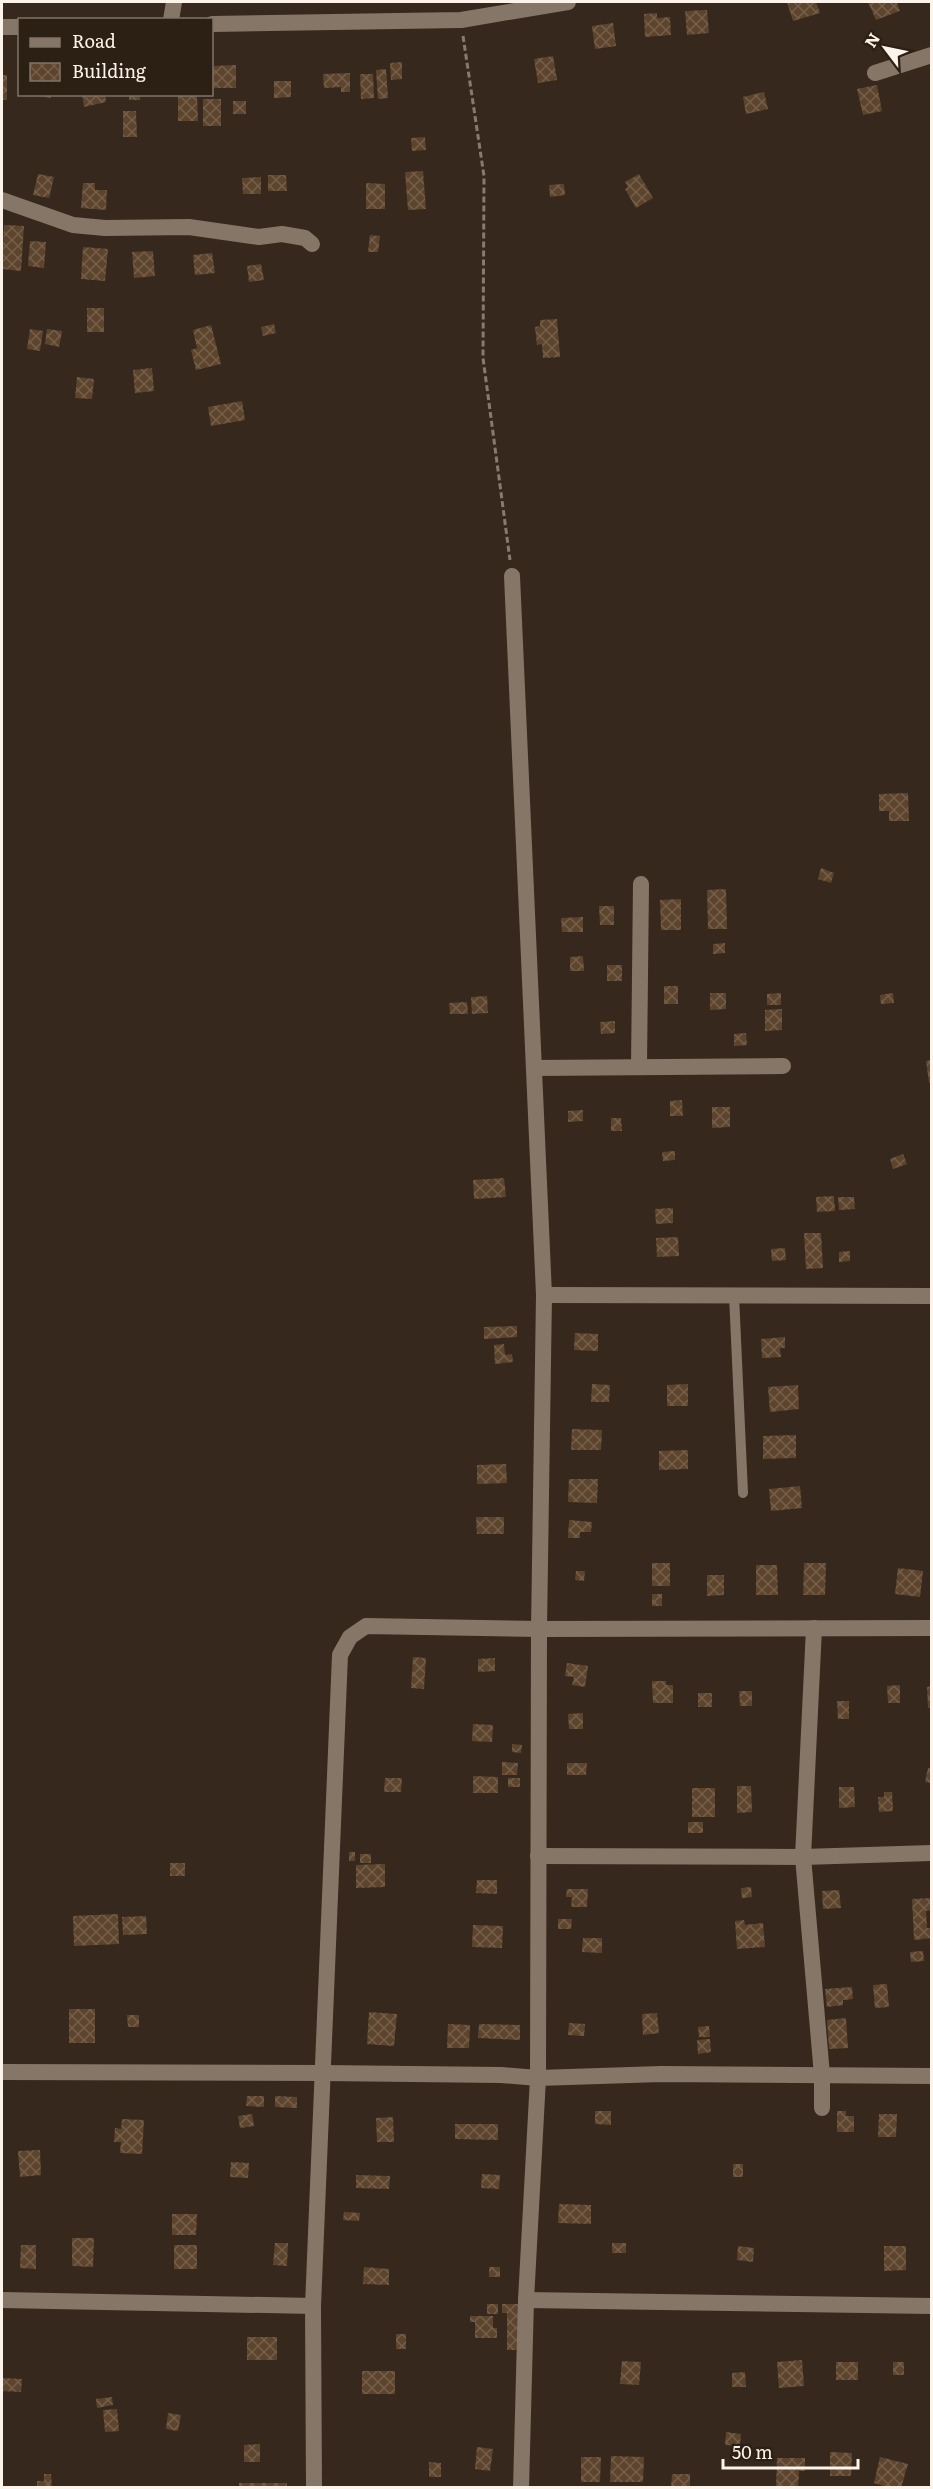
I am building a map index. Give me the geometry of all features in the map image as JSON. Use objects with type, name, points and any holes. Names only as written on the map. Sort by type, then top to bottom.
[{"type":"street","points":[[171,18],[174,2]]},
{"type":"street","points":[[213,24],[461,20],[568,2]]},
{"type":"street","points":[[2,27],[18,27]]},
{"type":"street","points":[[875,73],[932,55]]},
{"type":"street","points":[[2,200],[73,225],[105,228],[189,227],[259,237],[282,234],[305,238],[312,244]]},
{"type":"street","points":[[512,576],[544,1295],[539,1629],[538,2078],[526,2300],[522,2487]]},
{"type":"street","points":[[639,1066],[641,884]]},
{"type":"street","points":[[534,1068],[783,1066]]},
{"type":"street","points":[[544,1295],[932,1296]]},
{"type":"street","points":[[314,2487],[313,2306],[322,2073],[340,1655],[350,1637],[366,1626],[539,1629],[932,1628]]},
{"type":"street","points":[[814,1628],[803,1857],[822,2075],[822,2108]]},
{"type":"street","points":[[538,1856],[803,1857],[932,1853]]},
{"type":"street","points":[[2,2072],[501,2075],[538,2078],[661,2074],[932,2076]]},
{"type":"street","points":[[2,2300],[313,2306]]},
{"type":"street","points":[[526,2300],[932,2306]]},
{"type":"lane","points":[[734,1295],[743,1493]]},
{"type":"path","points":[[461,20],[484,176],[483,358],[512,576]]},
{"type":"building","points":[[787,2],[816,2],[820,13],[793,21]]},
{"type":"building","points":[[868,2],[897,2],[900,11],[876,20]]},
{"type":"building","points":[[707,10],[709,33],[687,35],[685,11]]},
{"type":"building","points":[[657,13],[657,18],[670,17],[671,35],[645,37],[644,14]]},
{"type":"building","points":[[613,23],[616,46],[595,49],[592,26]]},
{"type":"building","points":[[553,56],[557,80],[538,83],[534,59]]},
{"type":"building","points":[[402,62],[402,79],[391,80],[390,63]]},
{"type":"building","points":[[236,65],[236,88],[214,88],[213,66]]},
{"type":"building","points":[[386,69],[388,98],[378,99],[376,70]]},
{"type":"building","points":[[350,73],[350,92],[341,92],[341,87],[324,88],[323,74]]},
{"type":"building","points":[[360,74],[373,74],[374,98],[361,99]]},
{"type":"building","points":[[2,75],[7,75],[7,100],[2,100]]},
{"type":"building","points":[[274,81],[291,81],[291,97],[274,98]]},
{"type":"building","points":[[877,85],[882,111],[863,115],[857,89]]},
{"type":"building","points":[[764,92],[768,109],[746,114],[743,97]]},
{"type":"building","points":[[82,96],[105,96],[106,102],[84,107]]},
{"type":"building","points":[[129,96],[140,96],[140,100],[129,100]]},
{"type":"building","points":[[178,96],[197,96],[198,121],[178,121]]},
{"type":"building","points":[[203,99],[221,99],[221,126],[203,126]]},
{"type":"building","points":[[233,101],[246,101],[246,114],[233,114]]},
{"type":"building","points":[[123,111],[136,111],[137,137],[123,137]]},
{"type":"building","points":[[425,137],[426,150],[412,151],[411,138]]},
{"type":"building","points":[[423,171],[426,209],[408,210],[405,172]]},
{"type":"building","points":[[38,174],[54,177],[49,198],[33,195]]},
{"type":"building","points":[[639,174],[653,198],[636,208],[625,189],[628,187],[625,182]]},
{"type":"building","points":[[268,175],[286,175],[287,191],[268,191]]},
{"type":"building","points":[[261,177],[261,194],[243,194],[242,178]]},
{"type":"building","points":[[83,183],[95,183],[95,190],[107,190],[106,210],[81,208]]},
{"type":"building","points":[[366,183],[385,184],[385,209],[366,209]]},
{"type":"building","points":[[564,184],[565,195],[550,197],[549,185]]},
{"type":"building","points":[[4,225],[24,226],[21,271],[2,269]]},
{"type":"building","points":[[370,235],[380,236],[378,252],[368,252]]},
{"type":"building","points":[[30,241],[46,242],[44,268],[28,266]]},
{"type":"building","points":[[83,247],[108,249],[105,281],[81,279]]},
{"type":"building","points":[[153,251],[155,276],[134,278],[132,252]]},
{"type":"building","points":[[212,253],[215,273],[195,275],[193,255]]},
{"type":"building","points":[[261,264],[264,280],[249,282],[247,266]]},
{"type":"building","points":[[87,308],[104,308],[104,332],[87,332]]},
{"type":"building","points":[[557,319],[560,357],[543,358],[542,344],[537,345],[535,327],[540,326],[540,320]]},
{"type":"building","points":[[274,324],[276,333],[263,336],[261,327]]},
{"type":"building","points":[[211,325],[221,364],[196,370],[191,350],[197,348],[193,330]]},
{"type":"building","points":[[30,329],[43,331],[40,351],[27,349]]},
{"type":"building","points":[[47,329],[62,331],[59,347],[45,344]]},
{"type":"building","points":[[152,368],[154,391],[135,393],[133,370]]},
{"type":"building","points":[[77,377],[94,379],[92,399],[75,398]]},
{"type":"building","points":[[242,401],[245,420],[211,426],[208,407]]},
{"type":"building","points":[[908,793],[909,821],[889,821],[889,811],[879,811],[879,794]]},
{"type":"building","points":[[821,868],[834,873],[831,883],[818,879]]},
{"type":"building","points":[[726,889],[727,929],[708,929],[707,890]]},
{"type":"building","points":[[681,899],[681,930],[661,930],[660,900]]},
{"type":"building","points":[[599,906],[614,906],[614,925],[600,925]]},
{"type":"building","points":[[583,917],[583,932],[562,932],[561,918]]},
{"type":"building","points":[[725,943],[725,953],[713,954],[713,944]]},
{"type":"building","points":[[583,956],[584,971],[570,971],[570,957]]},
{"type":"building","points":[[607,965],[622,965],[622,981],[607,981]]},
{"type":"building","points":[[664,986],[678,986],[678,1004],[664,1004]]},
{"type":"building","points":[[710,993],[726,993],[726,1009],[710,1010]]},
{"type":"building","points":[[781,993],[781,1005],[767,1005],[767,994]]},
{"type":"building","points":[[893,993],[894,1003],[881,1004],[880,995]]},
{"type":"building","points":[[487,996],[488,1013],[472,1014],[471,997]]},
{"type":"building","points":[[467,1002],[468,1014],[450,1014],[449,1003]]},
{"type":"building","points":[[782,1009],[782,1030],[765,1031],[765,1010]]},
{"type":"building","points":[[615,1021],[615,1033],[601,1034],[600,1022]]},
{"type":"building","points":[[746,1033],[747,1045],[734,1046],[734,1034]]},
{"type":"building","points":[[932,1060],[932,1082],[929,1083],[926,1061]]},
{"type":"building","points":[[682,1100],[683,1116],[670,1116],[670,1101]]},
{"type":"building","points":[[712,1107],[730,1107],[730,1127],[712,1128]]},
{"type":"building","points":[[583,1110],[583,1121],[568,1122],[568,1111]]},
{"type":"building","points":[[611,1118],[621,1118],[622,1131],[611,1131]]},
{"type":"building","points":[[675,1151],[675,1160],[663,1161],[662,1152]]},
{"type":"building","points":[[903,1154],[907,1164],[893,1169],[890,1159]]},
{"type":"building","points":[[504,1178],[506,1197],[474,1199],[473,1180]]},
{"type":"building","points":[[834,1196],[835,1211],[817,1212],[816,1197]]},
{"type":"building","points":[[838,1197],[854,1197],[855,1209],[839,1210]]},
{"type":"building","points":[[673,1208],[673,1223],[656,1224],[655,1209]]},
{"type":"building","points":[[804,1233],[821,1233],[823,1268],[806,1269]]},
{"type":"building","points":[[678,1237],[679,1256],[657,1257],[656,1238]]},
{"type":"building","points":[[785,1248],[786,1260],[772,1261],[771,1249]]},
{"type":"building","points":[[850,1251],[850,1261],[839,1262],[839,1252]]},
{"type":"building","points":[[517,1326],[517,1337],[484,1339],[484,1327]]},
{"type":"building","points":[[575,1333],[598,1334],[598,1351],[574,1350]]},
{"type":"building","points":[[785,1337],[785,1348],[780,1348],[781,1357],[762,1358],[761,1339]]},
{"type":"building","points":[[504,1344],[505,1355],[512,1354],[513,1362],[495,1364],[494,1345]]},
{"type":"building","points":[[592,1384],[610,1385],[609,1402],[591,1402]]},
{"type":"building","points":[[688,1384],[688,1406],[667,1406],[667,1385]]},
{"type":"building","points":[[798,1385],[799,1409],[770,1412],[768,1387]]},
{"type":"building","points":[[572,1429],[602,1430],[601,1450],[571,1450]]},
{"type":"building","points":[[796,1435],[796,1458],[763,1459],[763,1436]]},
{"type":"building","points":[[688,1450],[688,1469],[659,1470],[659,1451]]},
{"type":"building","points":[[506,1464],[507,1483],[477,1484],[477,1465]]},
{"type":"building","points":[[569,1479],[598,1479],[597,1503],[568,1502]]},
{"type":"building","points":[[800,1486],[802,1508],[771,1511],[769,1489]]},
{"type":"building","points":[[476,1517],[504,1517],[504,1534],[477,1534]]},
{"type":"building","points":[[569,1520],[592,1522],[591,1532],[580,1532],[580,1538],[568,1538]]},
{"type":"building","points":[[652,1563],[670,1563],[670,1586],[652,1586]]},
{"type":"building","points":[[804,1563],[826,1563],[825,1595],[803,1595]]},
{"type":"building","points":[[756,1565],[777,1565],[778,1595],[756,1595]]},
{"type":"building","points":[[898,1568],[923,1571],[920,1597],[895,1594]]},
{"type":"building","points":[[576,1571],[585,1571],[584,1581],[575,1580]]},
{"type":"building","points":[[707,1575],[724,1575],[724,1595],[707,1596]]},
{"type":"building","points":[[652,1594],[662,1594],[662,1606],[652,1606]]},
{"type":"building","points":[[413,1657],[426,1658],[424,1689],[411,1688]]},
{"type":"building","points":[[495,1658],[495,1671],[478,1672],[478,1659]]},
{"type":"building","points":[[567,1663],[588,1666],[585,1687],[572,1685],[574,1677],[565,1676]]},
{"type":"building","points":[[652,1681],[666,1681],[666,1685],[673,1685],[673,1703],[653,1703]]},
{"type":"building","points":[[900,1685],[900,1703],[888,1703],[887,1686]]},
{"type":"building","points":[[932,1686],[932,1707],[928,1708],[927,1687]]},
{"type":"building","points":[[739,1691],[752,1691],[752,1706],[740,1706]]},
{"type":"building","points":[[698,1693],[712,1693],[712,1707],[698,1707]]},
{"type":"building","points":[[837,1701],[849,1701],[849,1719],[838,1719]]},
{"type":"building","points":[[583,1713],[583,1729],[569,1729],[568,1714]]},
{"type":"building","points":[[473,1724],[493,1725],[492,1742],[472,1741]]},
{"type":"building","points":[[512,1744],[522,1745],[521,1753],[512,1752]]},
{"type":"building","points":[[502,1762],[518,1763],[517,1775],[502,1775]]},
{"type":"building","points":[[567,1763],[587,1763],[586,1775],[567,1775]]},
{"type":"building","points":[[928,1768],[932,1769],[932,1783],[925,1782]]},
{"type":"building","points":[[473,1776],[498,1777],[498,1793],[473,1793]]},
{"type":"building","points":[[385,1778],[402,1778],[401,1792],[384,1792]]},
{"type":"building","points":[[508,1778],[520,1778],[520,1787],[508,1787]]},
{"type":"building","points":[[737,1786],[751,1786],[752,1812],[737,1813]]},
{"type":"building","points":[[839,1787],[854,1787],[855,1807],[839,1808]]},
{"type":"building","points":[[692,1788],[715,1788],[715,1817],[692,1817]]},
{"type":"building","points":[[884,1792],[892,1792],[893,1811],[879,1812],[878,1797],[884,1797]]},
{"type":"building","points":[[688,1822],[703,1822],[703,1833],[688,1833]]},
{"type":"building","points":[[349,1852],[355,1852],[355,1861],[349,1861]]},
{"type":"building","points":[[360,1854],[371,1854],[371,1863],[360,1863]]},
{"type":"building","points":[[170,1863],[185,1863],[185,1876],[170,1876]]},
{"type":"building","points":[[385,1864],[385,1887],[356,1888],[356,1865]]},
{"type":"building","points":[[477,1880],[497,1880],[497,1894],[476,1893]]},
{"type":"building","points":[[751,1887],[752,1897],[742,1898],[741,1888]]},
{"type":"building","points":[[567,1889],[588,1889],[587,1907],[571,1907],[572,1897],[566,1897]]},
{"type":"building","points":[[839,1890],[841,1908],[823,1909],[822,1891]]},
{"type":"building","points":[[931,1898],[932,1910],[926,1911],[927,1928],[931,1928],[932,1938],[914,1940],[912,1899]]},
{"type":"building","points":[[118,1914],[119,1944],[74,1946],[73,1916]]},
{"type":"building","points":[[146,1916],[147,1934],[123,1935],[122,1917]]},
{"type":"building","points":[[558,1919],[572,1919],[571,1929],[558,1929]]},
{"type":"building","points":[[744,1920],[745,1925],[763,1923],[765,1947],[737,1949],[735,1921]]},
{"type":"building","points":[[473,1925],[503,1926],[502,1948],[472,1947]]},
{"type":"building","points":[[583,1938],[602,1938],[602,1953],[582,1952]]},
{"type":"building","points":[[923,1951],[924,1961],[911,1962],[910,1952]]},
{"type":"building","points":[[887,1984],[889,2007],[875,2008],[873,1985]]},
{"type":"building","points":[[852,1987],[853,1999],[843,2000],[843,2005],[827,2007],[825,1989]]},
{"type":"building","points":[[69,2009],[95,2009],[95,2043],[69,2043]]},
{"type":"building","points":[[369,2012],[397,2014],[394,2046],[367,2044]]},
{"type":"building","points":[[657,2013],[659,2033],[643,2035],[642,2014]]},
{"type":"building","points":[[127,2015],[139,2015],[139,2027],[128,2027]]},
{"type":"building","points":[[846,2018],[848,2048],[829,2049],[827,2020]]},
{"type":"building","points":[[569,2023],[585,2024],[584,2036],[568,2035]]},
{"type":"building","points":[[448,2024],[470,2025],[469,2048],[447,2048]]},
{"type":"building","points":[[479,2024],[520,2025],[520,2040],[478,2038]]},
{"type":"building","points":[[709,2026],[710,2037],[699,2037],[698,2027]]},
{"type":"building","points":[[710,2039],[711,2052],[698,2054],[697,2040]]},
{"type":"building","points":[[247,2096],[264,2096],[264,2107],[246,2106]]},
{"type":"building","points":[[275,2096],[297,2097],[297,2108],[275,2107]]},
{"type":"building","points":[[595,2111],[611,2111],[611,2125],[595,2124]]},
{"type":"building","points":[[837,2111],[846,2111],[846,2116],[854,2116],[854,2132],[837,2132]]},
{"type":"building","points":[[252,2114],[254,2126],[240,2128],[238,2116]]},
{"type":"building","points":[[879,2114],[897,2114],[896,2137],[878,2137]]},
{"type":"building","points":[[393,2117],[394,2142],[377,2142],[376,2118]]},
{"type":"building","points":[[122,2119],[144,2120],[142,2154],[120,2153],[121,2142],[114,2142],[115,2128],[121,2129]]},
{"type":"building","points":[[455,2124],[498,2124],[498,2140],[455,2139]]},
{"type":"building","points":[[40,2150],[41,2175],[20,2177],[18,2151]]},
{"type":"building","points":[[231,2162],[249,2163],[248,2178],[230,2177]]},
{"type":"building","points":[[733,2164],[743,2164],[743,2177],[733,2177]]},
{"type":"building","points":[[482,2174],[500,2175],[499,2189],[481,2188]]},
{"type":"building","points":[[356,2175],[390,2176],[389,2189],[356,2188]]},
{"type":"building","points":[[559,2204],[591,2205],[591,2224],[558,2223]]},
{"type":"building","points":[[344,2212],[360,2213],[359,2221],[343,2220]]},
{"type":"building","points":[[172,2214],[197,2214],[196,2235],[172,2235]]},
{"type":"building","points":[[72,2238],[94,2238],[93,2267],[72,2266]]},
{"type":"building","points":[[275,2243],[288,2243],[287,2266],[273,2265]]},
{"type":"building","points":[[612,2243],[626,2243],[626,2253],[612,2253]]},
{"type":"building","points":[[21,2245],[36,2245],[36,2269],[20,2268]]},
{"type":"building","points":[[174,2245],[197,2245],[197,2269],[174,2269]]},
{"type":"building","points":[[738,2246],[754,2248],[753,2262],[737,2260]]},
{"type":"building","points":[[884,2246],[906,2246],[906,2270],[884,2271]]},
{"type":"building","points":[[364,2267],[389,2269],[389,2285],[363,2284]]},
{"type":"building","points":[[489,2267],[500,2267],[500,2277],[489,2277]]},
{"type":"building","points":[[487,2304],[498,2304],[498,2314],[487,2314]]},
{"type":"building","points":[[502,2304],[520,2304],[520,2350],[507,2350],[507,2313],[502,2313]]},
{"type":"building","points":[[470,2316],[493,2316],[493,2328],[497,2328],[497,2338],[475,2338],[475,2322],[470,2322]]},
{"type":"building","points":[[396,2334],[406,2334],[406,2349],[396,2349]]},
{"type":"building","points":[[247,2337],[277,2337],[277,2360],[247,2360]]},
{"type":"building","points":[[802,2360],[804,2386],[779,2388],[777,2362]]},
{"type":"building","points":[[622,2361],[641,2362],[639,2385],[620,2384]]},
{"type":"building","points":[[836,2362],[858,2362],[858,2380],[836,2380]]},
{"type":"building","points":[[893,2362],[904,2362],[904,2375],[893,2375]]},
{"type":"building","points":[[362,2371],[395,2371],[395,2394],[362,2394]]},
{"type":"building","points":[[745,2372],[746,2387],[732,2387],[732,2373]]},
{"type":"building","points":[[3,2378],[22,2379],[21,2392],[2,2391]]},
{"type":"building","points":[[112,2397],[113,2405],[97,2408],[96,2399]]},
{"type":"building","points":[[117,2409],[119,2431],[105,2432],[103,2410]]},
{"type":"building","points":[[168,2413],[181,2415],[178,2431],[166,2429]]},
{"type":"building","points":[[726,2432],[741,2434],[740,2446],[725,2445]]},
{"type":"building","points":[[260,2444],[260,2462],[244,2462],[244,2445]]},
{"type":"building","points":[[477,2447],[493,2449],[490,2471],[475,2469]]},
{"type":"building","points":[[830,2452],[852,2453],[851,2476],[830,2476]]},
{"type":"building","points":[[611,2456],[644,2457],[643,2482],[610,2482]]},
{"type":"building","points":[[581,2457],[601,2457],[600,2482],[581,2482]]},
{"type":"building","points":[[880,2457],[908,2464],[901,2488],[890,2488],[874,2483]]},
{"type":"building","points":[[777,2458],[805,2458],[805,2471],[799,2471],[798,2488],[776,2488]]},
{"type":"building","points":[[429,2462],[441,2463],[441,2477],[429,2477]]},
{"type":"building","points":[[44,2474],[51,2474],[52,2488],[37,2488],[37,2481],[44,2481]]},
{"type":"building","points":[[672,2474],[690,2474],[690,2488],[671,2488]]},
{"type":"building","points":[[239,2483],[287,2483],[287,2488],[239,2488]]}]
